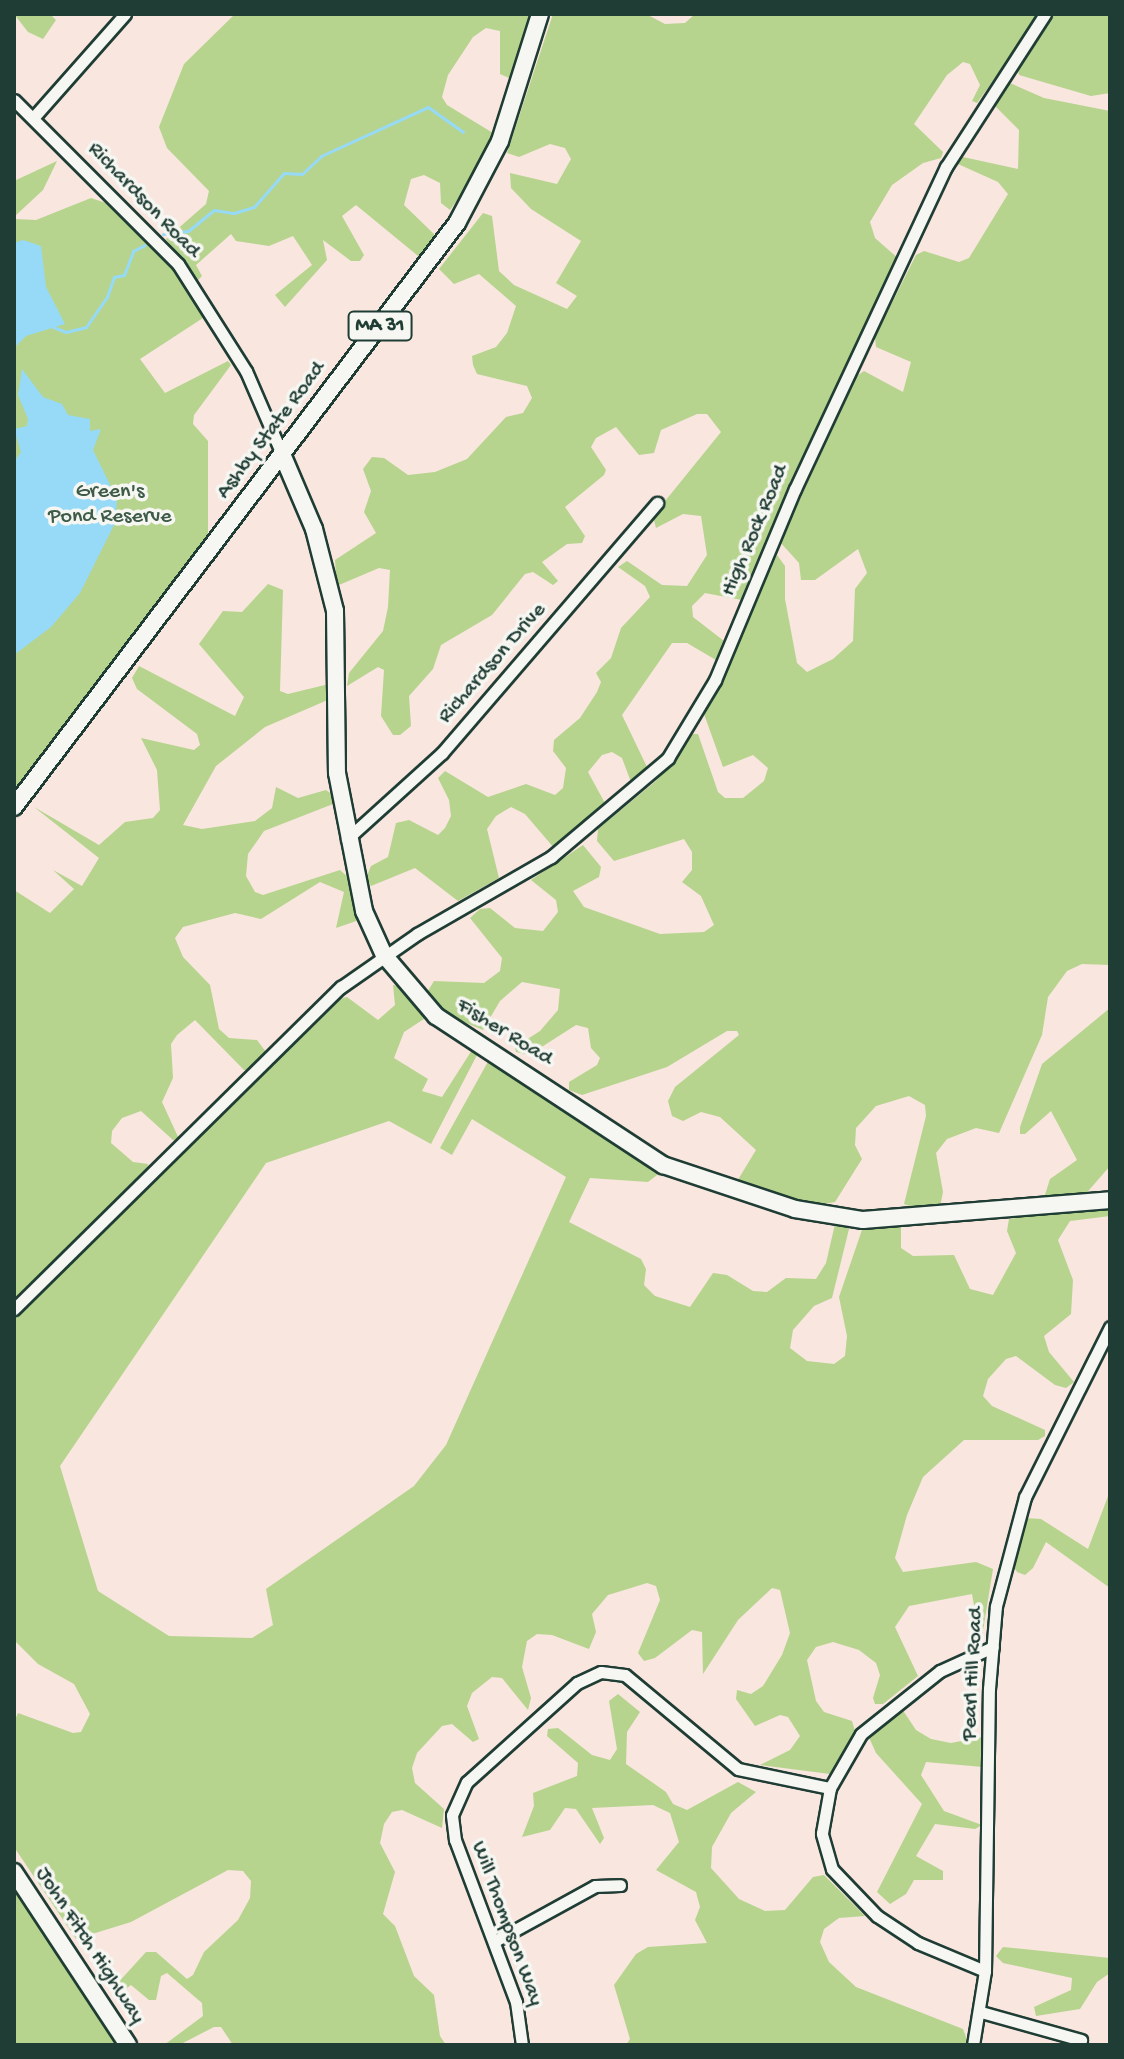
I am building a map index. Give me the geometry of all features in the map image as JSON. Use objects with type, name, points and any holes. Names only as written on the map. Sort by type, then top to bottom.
[{"type":"street","points":[[33,118],[125,14]]},
{"type":"street","name":"Ashby State Road","points":[[14,807],[468,205],[500,141],[540,14]]},
{"type":"street","name":"High Rock Road","points":[[384,955],[551,857],[655,771],[691,726],[805,466],[946,167],[1045,14]]},
{"type":"street","name":"Richardson Road","points":[[14,100],[178,264],[246,371],[282,454],[314,529],[335,611],[337,773],[346,840],[364,911],[384,955]]},
{"type":"street","name":"Richardson Drive","points":[[346,840],[442,753],[657,503]]},
{"type":"street","points":[[14,1309],[316,1009],[384,955]]},
{"type":"street","name":"Fisher Road","points":[[384,955],[412,994],[436,1016],[538,1079],[630,1146],[698,1179],[795,1209],[863,1220],[1110,1200]]},
{"type":"street","name":"Pearl Hill Road","points":[[973,2045],[981,2012],[985,1971],[993,1647],[1006,1563],[1025,1497],[1110,1327]]},
{"type":"street","points":[[985,1971],[904,1935],[842,1881],[822,1841],[830,1788],[853,1743],[880,1716],[949,1666],[993,1647]]},
{"type":"street","name":"Will Thompson Way","points":[[522,2045],[516,2002],[455,1840],[455,1801],[467,1782],[586,1677],[606,1671],[631,1678],[738,1769],[830,1788]]},
{"type":"street","name":"John Fitch Highway","points":[[14,1872],[128,2045]]},
{"type":"street","points":[[495,1941],[595,1886],[620,1885]]},
{"type":"street","points":[[981,2012],[1081,2040]]},
{"type":"green space","points":[[14,14],[50,14],[56,20],[43,39],[28,32]]},
{"type":"green space","points":[[235,14],[532,14],[511,79],[500,74],[500,31],[486,28],[473,37],[448,75],[442,97],[447,105],[493,133],[479,169],[450,210],[441,203],[440,183],[424,175],[411,179],[404,205],[434,234],[437,246],[423,260],[356,205],[342,216],[364,255],[360,261],[351,261],[323,240],[327,260],[285,307],[275,295],[312,265],[293,236],[269,246],[236,241],[231,234],[196,265],[202,276],[197,281],[166,239],[206,204],[209,191],[167,148],[159,127],[184,64]]},
{"type":"green space","points":[[553,14],[646,14],[665,24],[685,23],[695,14],[1041,14],[977,103],[972,101],[980,85],[970,64],[963,62],[947,75],[914,124],[943,152],[941,158],[923,163],[892,185],[870,222],[875,238],[900,260],[742,600],[705,593],[692,606],[693,617],[724,641],[716,660],[687,643],[672,643],[622,715],[648,769],[631,782],[622,758],[612,752],[602,755],[588,772],[606,805],[554,848],[525,814],[511,807],[496,816],[487,829],[499,878],[458,901],[415,868],[371,886],[366,878],[371,866],[388,857],[396,823],[409,820],[438,835],[445,828],[451,816],[449,800],[438,778],[445,771],[488,797],[526,784],[555,795],[563,788],[566,768],[553,751],[554,740],[580,718],[597,692],[601,682],[596,673],[611,658],[621,628],[650,597],[645,586],[618,567],[627,561],[662,585],[687,586],[707,555],[701,516],[683,514],[656,528],[653,516],[721,432],[707,414],[697,414],[661,430],[654,453],[639,455],[616,427],[596,438],[591,447],[606,470],[604,475],[565,507],[585,536],[582,543],[567,544],[542,562],[558,581],[553,585],[533,572],[525,574],[492,615],[441,645],[433,669],[409,696],[411,726],[400,735],[393,735],[381,716],[384,670],[378,667],[347,686],[349,673],[383,631],[388,607],[390,570],[379,568],[339,585],[336,576],[335,560],[376,533],[364,512],[371,491],[363,469],[372,457],[384,458],[408,475],[435,472],[467,459],[506,417],[523,413],[532,398],[527,386],[477,374],[473,365],[472,356],[496,347],[507,333],[516,306],[479,274],[454,284],[439,269],[483,213],[492,216],[499,271],[514,285],[567,309],[577,296],[556,283],[581,241],[531,209],[511,188],[510,173],[557,184],[571,159],[565,148],[550,144],[519,157],[507,153]]},
{"type":"green space","points":[[1051,14],[1110,14],[1110,93],[1091,96],[1019,75],[1017,67]]},
{"type":"green space","points":[[1010,83],[1044,98],[1110,111],[1110,965],[1082,964],[1067,971],[1048,997],[1042,1035],[999,1133],[976,1128],[947,1139],[936,1153],[943,1192],[940,1207],[926,1212],[904,1204],[926,1116],[925,1105],[909,1096],[876,1106],[856,1128],[855,1145],[862,1159],[835,1202],[817,1205],[736,1183],[756,1150],[720,1117],[701,1112],[683,1121],[672,1116],[668,1101],[675,1087],[739,1035],[737,1031],[727,1031],[667,1067],[582,1095],[569,1090],[569,1082],[597,1065],[600,1058],[591,1048],[588,1028],[576,1025],[529,1055],[516,1052],[515,1047],[540,1031],[558,1010],[560,989],[522,982],[500,1001],[483,1030],[452,1017],[426,994],[434,981],[484,983],[500,971],[502,958],[470,918],[480,909],[490,908],[515,928],[543,931],[558,912],[556,900],[531,880],[583,845],[601,867],[599,877],[573,891],[584,907],[660,934],[704,932],[714,925],[701,896],[682,882],[692,870],[692,852],[684,839],[614,861],[597,841],[598,829],[656,781],[693,734],[698,734],[718,792],[725,798],[743,798],[764,781],[768,768],[753,755],[723,767],[704,714],[777,555],[785,566],[785,599],[797,663],[807,672],[833,659],[853,641],[855,589],[867,573],[858,549],[815,580],[801,580],[799,563],[780,542],[857,376],[864,371],[903,392],[911,362],[876,347],[875,337],[916,255],[924,251],[959,262],[969,258],[1008,194],[998,182],[958,164],[963,157],[1018,169],[1019,130],[992,103],[1004,84]]},
{"type":"green space","points":[[57,161],[43,190],[14,217],[14,181]]},
{"type":"green space","name":"Green's Pond Reserve","points":[[91,198],[109,204],[155,252],[159,250],[206,316],[140,359],[165,393],[228,361],[231,365],[194,415],[193,424],[208,441],[208,534],[213,538],[14,796],[14,219],[36,220]]},
{"type":"green space","points":[[268,584],[283,590],[280,691],[288,694],[329,684],[330,699],[265,727],[216,766],[183,825],[202,829],[255,821],[272,808],[276,787],[298,798],[326,790],[334,796],[333,804],[264,831],[248,854],[246,876],[255,892],[263,895],[340,870],[350,879],[362,919],[336,928],[344,892],[320,882],[261,919],[235,913],[183,927],[175,938],[183,957],[210,985],[219,1029],[229,1038],[257,1040],[266,1052],[251,1070],[244,1070],[195,1020],[177,1035],[171,1044],[173,1078],[162,1102],[179,1139],[173,1140],[141,1111],[122,1118],[112,1131],[111,1143],[133,1162],[148,1164],[147,1172],[14,1300],[14,890],[50,913],[74,889],[53,870],[82,886],[99,858],[34,807],[99,845],[125,822],[153,818],[160,810],[157,770],[141,738],[194,750],[200,745],[197,734],[137,689],[132,678],[139,666],[235,716],[244,697],[199,644],[223,611],[242,612]]},
{"type":"green space","points":[[393,985],[402,987],[427,1017],[404,1032],[394,1058],[428,1079],[422,1091],[442,1097],[472,1050],[478,1053],[431,1144],[389,1121],[266,1163],[60,1466],[98,1591],[169,1636],[252,1638],[273,1625],[266,1589],[414,1486],[446,1445],[566,1177],[472,1119],[452,1155],[440,1148],[490,1058],[661,1172],[648,1182],[590,1178],[569,1222],[641,1259],[646,1269],[644,1285],[655,1296],[690,1307],[713,1273],[727,1275],[753,1291],[767,1292],[786,1278],[816,1279],[826,1263],[835,1224],[850,1225],[832,1298],[814,1306],[793,1330],[790,1348],[807,1361],[834,1364],[845,1356],[847,1336],[839,1297],[864,1224],[901,1227],[901,1248],[913,1256],[954,1255],[970,1289],[993,1295],[1016,1253],[1007,1231],[1009,1219],[1110,1205],[1110,1216],[1070,1221],[1058,1240],[1073,1280],[1071,1314],[1044,1336],[1049,1352],[1074,1382],[1066,1388],[1055,1385],[1016,1356],[1006,1359],[988,1379],[983,1396],[992,1406],[1045,1430],[1045,1436],[1038,1440],[964,1440],[923,1477],[907,1515],[895,1558],[903,1572],[976,1562],[993,1569],[981,1643],[972,1594],[909,1606],[895,1627],[918,1676],[883,1704],[875,1704],[873,1698],[880,1675],[876,1663],[859,1650],[833,1642],[816,1647],[807,1660],[816,1701],[824,1712],[852,1721],[855,1731],[830,1774],[760,1765],[790,1750],[800,1736],[788,1717],[780,1715],[755,1726],[736,1699],[737,1690],[751,1694],[763,1686],[782,1655],[790,1633],[780,1590],[772,1588],[738,1620],[703,1674],[702,1632],[692,1630],[655,1658],[644,1661],[638,1653],[660,1600],[656,1586],[647,1583],[608,1595],[592,1614],[596,1632],[589,1649],[552,1635],[537,1634],[527,1641],[522,1667],[531,1698],[528,1710],[502,1678],[492,1677],[472,1693],[467,1706],[479,1739],[473,1742],[452,1724],[442,1726],[417,1753],[412,1768],[415,1783],[444,1809],[442,1828],[402,1810],[392,1812],[384,1824],[380,1843],[395,1872],[383,1914],[395,1926],[414,1976],[434,1995],[440,2036],[446,2045],[233,2045],[221,2027],[214,2027],[179,2045],[164,2045],[203,2016],[202,2003],[167,1973],[161,1976],[156,2000],[149,2000],[131,1985],[120,1993],[115,1986],[146,1952],[156,1952],[187,1979],[193,1975],[204,1952],[238,1920],[250,1898],[251,1881],[243,1871],[228,1870],[131,1922],[76,1939],[14,1847],[14,1722],[18,1713],[73,1733],[81,1732],[90,1714],[74,1684],[38,1664],[14,1640],[14,1315],[245,1091],[328,1002],[347,997],[378,1020],[395,1005]]},
{"type":"green space","points":[[1110,1008],[1110,1166],[1083,1197],[1044,1198],[1050,1179],[1077,1160],[1051,1111],[1025,1134],[1020,1134],[1020,1127],[1042,1064]]},
{"type":"green space","points":[[1110,1491],[1110,1588],[1046,1542],[1033,1568],[1025,1575],[1017,1572],[1013,1566],[1025,1518],[1041,1519],[1088,1549]]},
{"type":"green space","points":[[618,1694],[640,1712],[627,1732],[626,1764],[666,1792],[673,1804],[687,1810],[738,1782],[756,1792],[731,1813],[712,1847],[711,1868],[739,1899],[765,1911],[785,1910],[813,1877],[824,1875],[865,1916],[839,1918],[824,1929],[820,1942],[829,1962],[856,1987],[963,2029],[969,2045],[626,2045],[630,2039],[614,1985],[636,1954],[648,1947],[707,1943],[695,1920],[700,1907],[696,1892],[656,1870],[679,1842],[670,1813],[653,1805],[592,1808],[604,1838],[600,1844],[576,1809],[565,1808],[550,1830],[522,1837],[534,1806],[533,1793],[577,1776],[578,1763],[547,1736],[548,1729],[558,1728],[592,1755],[610,1760],[617,1749],[609,1701]]},
{"type":"green space","points":[[902,1709],[916,1730],[931,1739],[951,1743],[982,1737],[983,1767],[926,1762],[921,1775],[944,1811],[982,1825],[975,1829],[935,1824],[916,1856],[943,1871],[943,1880],[914,1880],[906,1894],[890,1904],[877,1892],[922,1804],[876,1753],[867,1733]]},
{"type":"green space","points":[[14,1883],[119,2045],[14,2045]]},
{"type":"green space","points":[[1003,1947],[1110,1958],[1110,1973],[1097,1982],[1080,2009],[1036,2016],[1034,2007],[1071,1990],[1072,1978],[1003,1963],[996,1956]]},
{"type":"water","points":[[23,240],[41,246],[46,287],[65,324],[26,336],[14,348],[14,243]]},
{"type":"water","points":[[22,369],[43,397],[62,404],[68,415],[90,419],[90,431],[101,429],[93,450],[117,499],[115,523],[80,593],[51,627],[14,655],[14,462],[21,452],[14,429],[27,426],[28,419],[18,395]]},
{"type":"waterway","points":[[163,234],[188,231],[214,210],[234,213],[254,207],[284,173],[302,174],[321,156],[428,107],[463,132]]},
{"type":"waterway","points":[[53,327],[66,332],[86,327],[107,297],[114,277],[124,275],[133,251],[145,245]]}]
